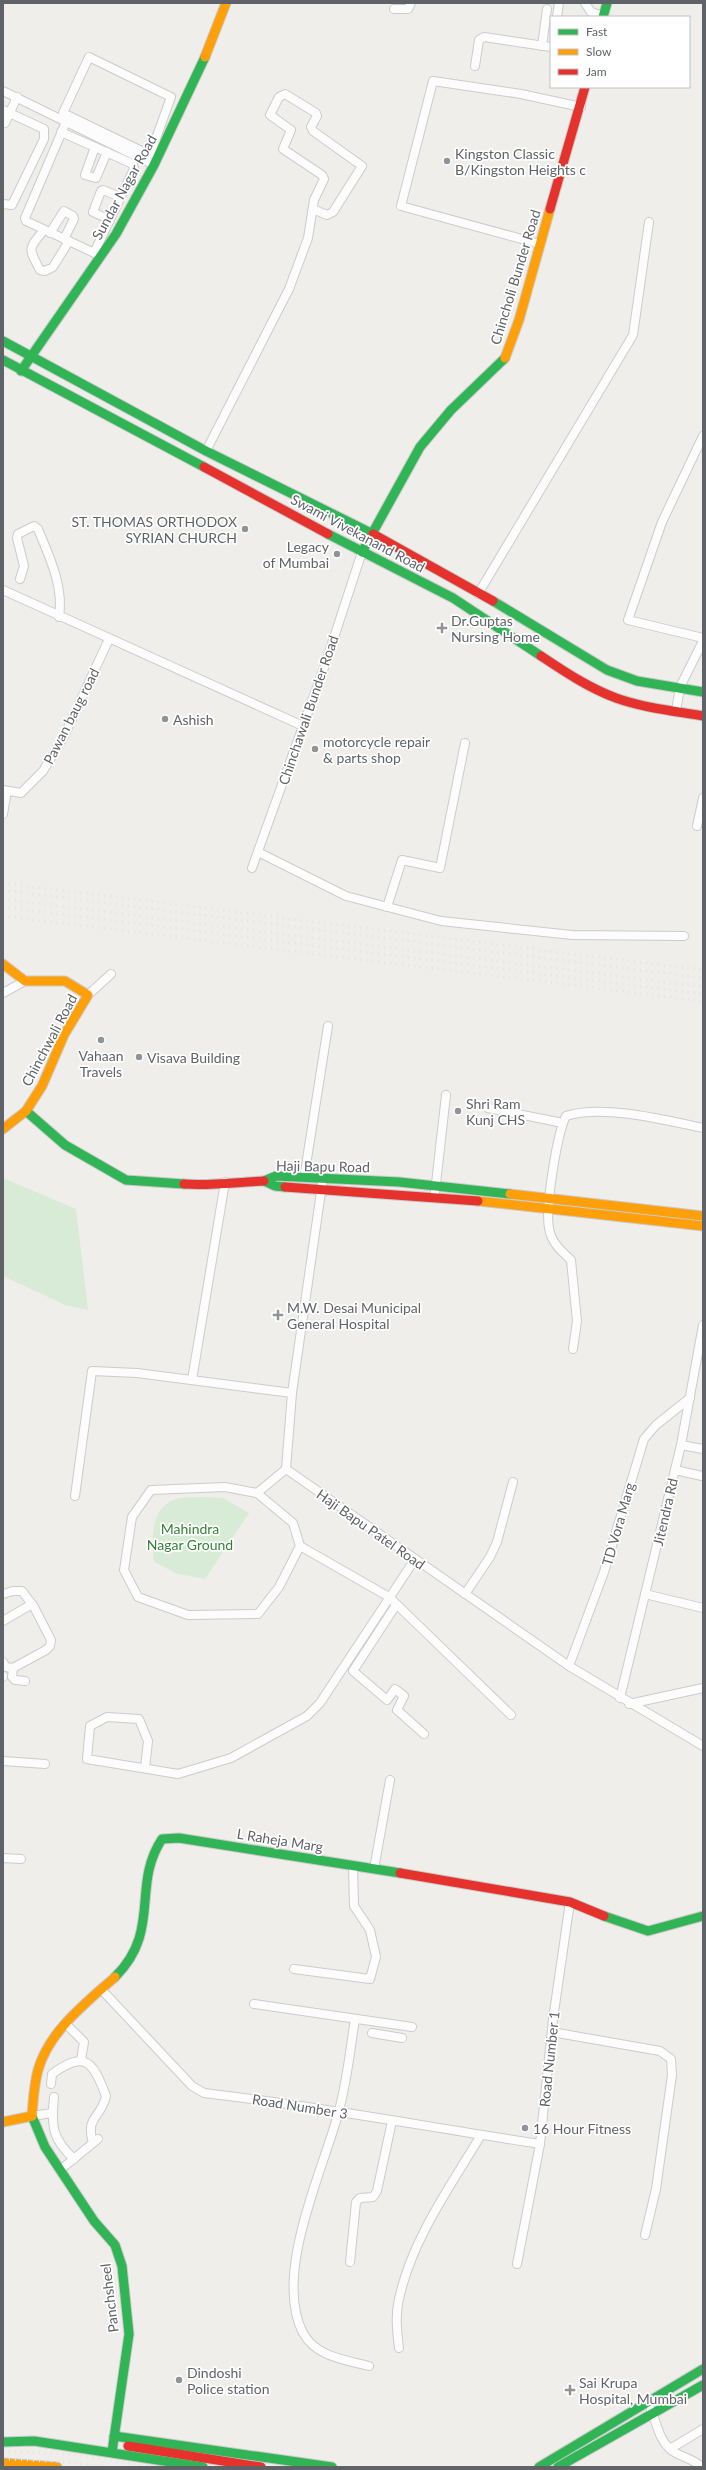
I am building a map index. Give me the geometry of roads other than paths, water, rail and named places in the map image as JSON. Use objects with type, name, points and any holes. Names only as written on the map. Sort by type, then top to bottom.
[{"type":"main road","name":"Sundar Nagar Road","points":[[21,371],[29,356],[97,255],[116,234],[154,165],[180,111],[214,38],[226,3]]},
{"type":"main road","points":[[603,16],[608,3]]},
{"type":"main road","name":"Chincholi Bunder Road","points":[[362,552],[420,447],[451,410],[505,358],[519,320],[581,107],[585,88]]},
{"type":"main road","name":"Swami Vivekanand Road","points":[[3,341],[206,451],[372,534],[607,670],[637,681],[703,692]]},
{"type":"main road","name":"Swami Vivekanand Road","points":[[3,360],[21,371],[362,552],[392,565],[481,616],[578,679],[606,694],[620,699],[703,716]]},
{"type":"main road","points":[[3,964],[9,966],[24,981]]},
{"type":"main road","name":"Chinchwali Road","points":[[3,1129],[26,1111],[42,1086],[64,1034],[88,995],[73,982],[66,979],[24,981]]},
{"type":"main road","points":[[26,1111],[65,1145],[126,1180],[212,1186],[225,1182],[264,1181]]},
{"type":"main road","name":"Haji Bapu Road","points":[[264,1181],[276,1176],[285,1176],[399,1182],[550,1202],[625,1216],[703,1226]]},
{"type":"main road","points":[[284,1186],[285,1176]]},
{"type":"main road","name":"Haji Bapu Road","points":[[264,1181],[284,1186],[322,1189],[626,1206],[703,1216]]},
{"type":"main road","points":[[397,1193],[399,1182]]},
{"type":"main road","points":[[625,1216],[626,1206]]},
{"type":"main road","points":[[666,1221],[667,1211]]},
{"type":"main road","name":"L Raheja Marg","points":[[32,2116],[42,2058],[55,2035],[101,1989],[114,1979],[136,1950],[142,1931],[155,1847],[162,1839],[179,1838],[570,1902],[630,1926],[648,1931],[703,1916]]},
{"type":"main road","points":[[3,2122],[32,2116]]},
{"type":"main road","name":"Panchsheel","points":[[32,2116],[45,2147],[94,2221],[115,2245],[122,2266],[129,2334],[113,2444]]},
{"type":"main road","points":[[539,2467],[647,2401],[703,2369]]},
{"type":"main road","points":[[558,2467],[652,2412],[703,2385]]},
{"type":"main road","points":[[605,2427],[610,2436]]},
{"type":"main road","points":[[3,2442],[34,2441],[113,2444],[332,2467]]},
{"type":"main road","points":[[113,2444],[203,2467]]},
{"type":"main road","points":[[113,2444],[262,2467]]},
{"type":"main road","points":[[3,2463],[58,2467]]},
{"type":"street","points":[[394,9],[408,9],[411,3]]},
{"type":"street","points":[[557,16],[559,3]]},
{"type":"street","points":[[584,3],[590,12],[600,16]]},
{"type":"street","points":[[475,66],[479,40],[484,37],[547,46],[547,9]]},
{"type":"street","points":[[3,91],[17,98],[72,121],[148,155],[150,155],[171,97],[89,57],[63,113],[72,121],[154,165]]},
{"type":"street","points":[[540,244],[401,206],[433,81],[521,94],[581,107]]},
{"type":"street","points":[[206,451],[289,289],[308,238],[314,200],[324,177],[283,149],[291,130],[270,115],[280,97],[284,94],[316,113],[317,116],[312,127],[313,131],[362,166],[333,212],[327,215],[313,209]]},
{"type":"street","points":[[4,123],[6,111],[17,98]]},
{"type":"street","points":[[168,105],[180,111]]},
{"type":"street","points":[[3,204],[12,205],[44,139],[44,129],[6,111]]},
{"type":"street","points":[[61,132],[133,164],[134,169],[110,220],[97,255],[26,221],[25,218],[61,132],[72,121]]},
{"type":"street","points":[[95,147],[85,175],[96,178],[107,152]]},
{"type":"street","points":[[110,220],[93,212],[101,191],[103,190],[120,197]]},
{"type":"street","points":[[64,210],[74,216],[67,240],[53,267],[44,272],[40,270],[30,251],[31,246],[47,231],[64,210]]},
{"type":"street","points":[[478,594],[633,335],[649,222]]},
{"type":"street","points":[[676,711],[680,687],[703,639],[628,620],[662,522],[703,436]]},
{"type":"street","points":[[20,579],[24,566],[17,538],[18,534],[34,526],[38,529],[53,568],[60,598],[59,617]]},
{"type":"street","name":"Chinchawali Bunder Road","points":[[252,868],[303,726],[362,552]]},
{"type":"street","points":[[3,590],[59,617],[303,726]]},
{"type":"street","name":"Pawan baug road","points":[[5,790],[21,793],[43,771],[64,736],[109,639]]},
{"type":"street","points":[[387,907],[402,860],[440,868],[465,743]]},
{"type":"street","points":[[3,814],[5,790]]},
{"type":"street","points":[[697,826],[703,798]]},
{"type":"street","points":[[258,852],[346,896],[441,921],[572,935],[684,936]]},
{"type":"street","points":[[88,995],[111,974]]},
{"type":"street","points":[[3,993],[24,981]]},
{"type":"street","points":[[304,1178],[328,1026]]},
{"type":"street","points":[[435,1196],[446,1095]]},
{"type":"street","points":[[488,1108],[563,1123]]},
{"type":"street","points":[[574,1349],[577,1321],[571,1260],[556,1247],[549,1228],[555,1157],[566,1116],[578,1112],[601,1111],[655,1118],[703,1128]]},
{"type":"street","points":[[257,1493],[286,1469],[292,1393],[323,1179]]},
{"type":"street","points":[[192,1380],[225,1182]]},
{"type":"street","name":"Jitendra Rd","points":[[620,1698],[681,1445],[703,1325]]},
{"type":"street","points":[[75,1496],[92,1372],[137,1373],[292,1393]]},
{"type":"street","name":"TD Vora Marg","points":[[569,1666],[604,1572],[644,1439],[656,1425],[690,1398]]},
{"type":"street","points":[[681,1445],[703,1449]]},
{"type":"street","name":"Haji Bapu Patel Road","points":[[286,1469],[569,1666],[629,1704],[703,1746]]},
{"type":"street","points":[[675,1470],[702,1476]]},
{"type":"street","points":[[465,1594],[490,1557],[497,1542],[513,1482]]},
{"type":"street","points":[[300,1546],[279,1587],[258,1614],[188,1615],[138,1597],[124,1570],[132,1517],[151,1490],[225,1487],[257,1493],[293,1523],[300,1546],[389,1597],[511,1715]]},
{"type":"street","points":[[145,1768],[148,1741],[139,1719],[107,1717],[90,1726],[87,1759],[178,1774],[210,1766],[231,1758],[307,1716],[320,1703],[415,1559]]},
{"type":"street","points":[[3,1594],[13,1591],[22,1591],[32,1604],[51,1640],[50,1646],[40,1654],[13,1668],[6,1667],[3,1662]]},
{"type":"street","points":[[645,1594],[703,1608]]},
{"type":"street","points":[[3,1621],[32,1604]]},
{"type":"street","points":[[396,1605],[353,1671],[387,1700],[395,1689],[404,1696],[396,1710],[424,1734]]},
{"type":"street","points":[[13,1668],[12,1677],[15,1680],[25,1681]]},
{"type":"street","points":[[629,1704],[703,1688]]},
{"type":"street","points":[[3,1761],[45,1764]]},
{"type":"street","points":[[374,1869],[390,1780]]},
{"type":"street","points":[[3,1858],[20,1859]]},
{"type":"street","points":[[294,1969],[370,1979],[376,1957],[370,1930],[354,1906],[353,1866]]},
{"type":"street","name":"Road Number 1","points":[[517,2264],[540,2144],[552,2032],[570,1902]]},
{"type":"street","name":"Road Number 3","points":[[101,1989],[192,2086],[204,2093],[300,2104],[339,2113],[540,2144]]},
{"type":"street","points":[[254,2004],[412,2027]]},
{"type":"street","points":[[355,2018],[339,2113],[302,2225],[293,2291],[303,2333],[316,2348],[334,2357],[369,2366]]},
{"type":"street","points":[[389,2036],[391,2023]]},
{"type":"street","points":[[66,2024],[84,2042],[81,2060]]},
{"type":"street","points":[[552,2032],[660,2051],[671,2059],[672,2075],[656,2189],[645,2235]]},
{"type":"street","points":[[372,2033],[402,2038]]},
{"type":"street","points":[[50,2084],[52,2074],[72,2061],[81,2060],[90,2065],[106,2096],[103,2107],[91,2121],[90,2133],[96,2141],[60,2170]]},
{"type":"street","points":[[54,2098],[52,2113],[53,2129],[61,2147],[74,2159]]},
{"type":"street","points":[[32,2116],[52,2113]]},
{"type":"street","points":[[350,2262],[356,2202],[360,2198],[373,2197],[377,2191],[392,2121]]},
{"type":"street","points":[[399,2348],[396,2324],[399,2299],[407,2273],[424,2230],[481,2135]]},
{"type":"street","points":[[647,2401],[652,2412],[656,2429],[670,2449],[688,2457],[702,2467]]},
{"type":"street","points":[[670,2449],[703,2429]]},
{"type":"railway","points":[[3,883],[703,970]]},
{"type":"railway","points":[[3,890],[703,978]]},
{"type":"railway","points":[[3,899],[703,987]]},
{"type":"railway","points":[[3,907],[703,994]]},
{"type":"railway","points":[[3,916],[703,1001]]},
{"type":"railway","points":[[3,2451],[69,2454],[156,2467]]},
{"type":"railway","points":[[3,2459],[68,2462],[104,2467]]},
{"type":"place","name":"Kingston Classic B/Kingston Heights c","points":[[447,161]]},
{"type":"place","name":"ST. THOMAS ORTHODOX SYRIAN CHURCH","points":[[245,529]]},
{"type":"place","name":"Legacy of Mumbai","points":[[337,554]]},
{"type":"place","name":"Dr.Guptas Nursing Home","points":[[442,628]]},
{"type":"place","name":"Ashish","points":[[165,719]]},
{"type":"place","name":"motorcycle repair & parts shop","points":[[315,749]]},
{"type":"place","name":"Vahaan Travels","points":[[101,1040]]},
{"type":"place","name":"Visava Building","points":[[139,1057]]},
{"type":"place","name":"Shri Ram Kunj CHS","points":[[458,1111]]},
{"type":"place","name":"M.W. Desai Municipal General Hospital","points":[[278,1315]]},
{"type":"place","name":"16 Hour Fitness","points":[[525,2128]]},
{"type":"place","name":"Dindoshi Police station","points":[[179,2380]]},
{"type":"place","name":"Sai Krupa Hospital, Mumbai","points":[[570,2390]]},
{"type":"park label","name":"Mahindra Nagar Ground","points":[[190,1536]]}]
